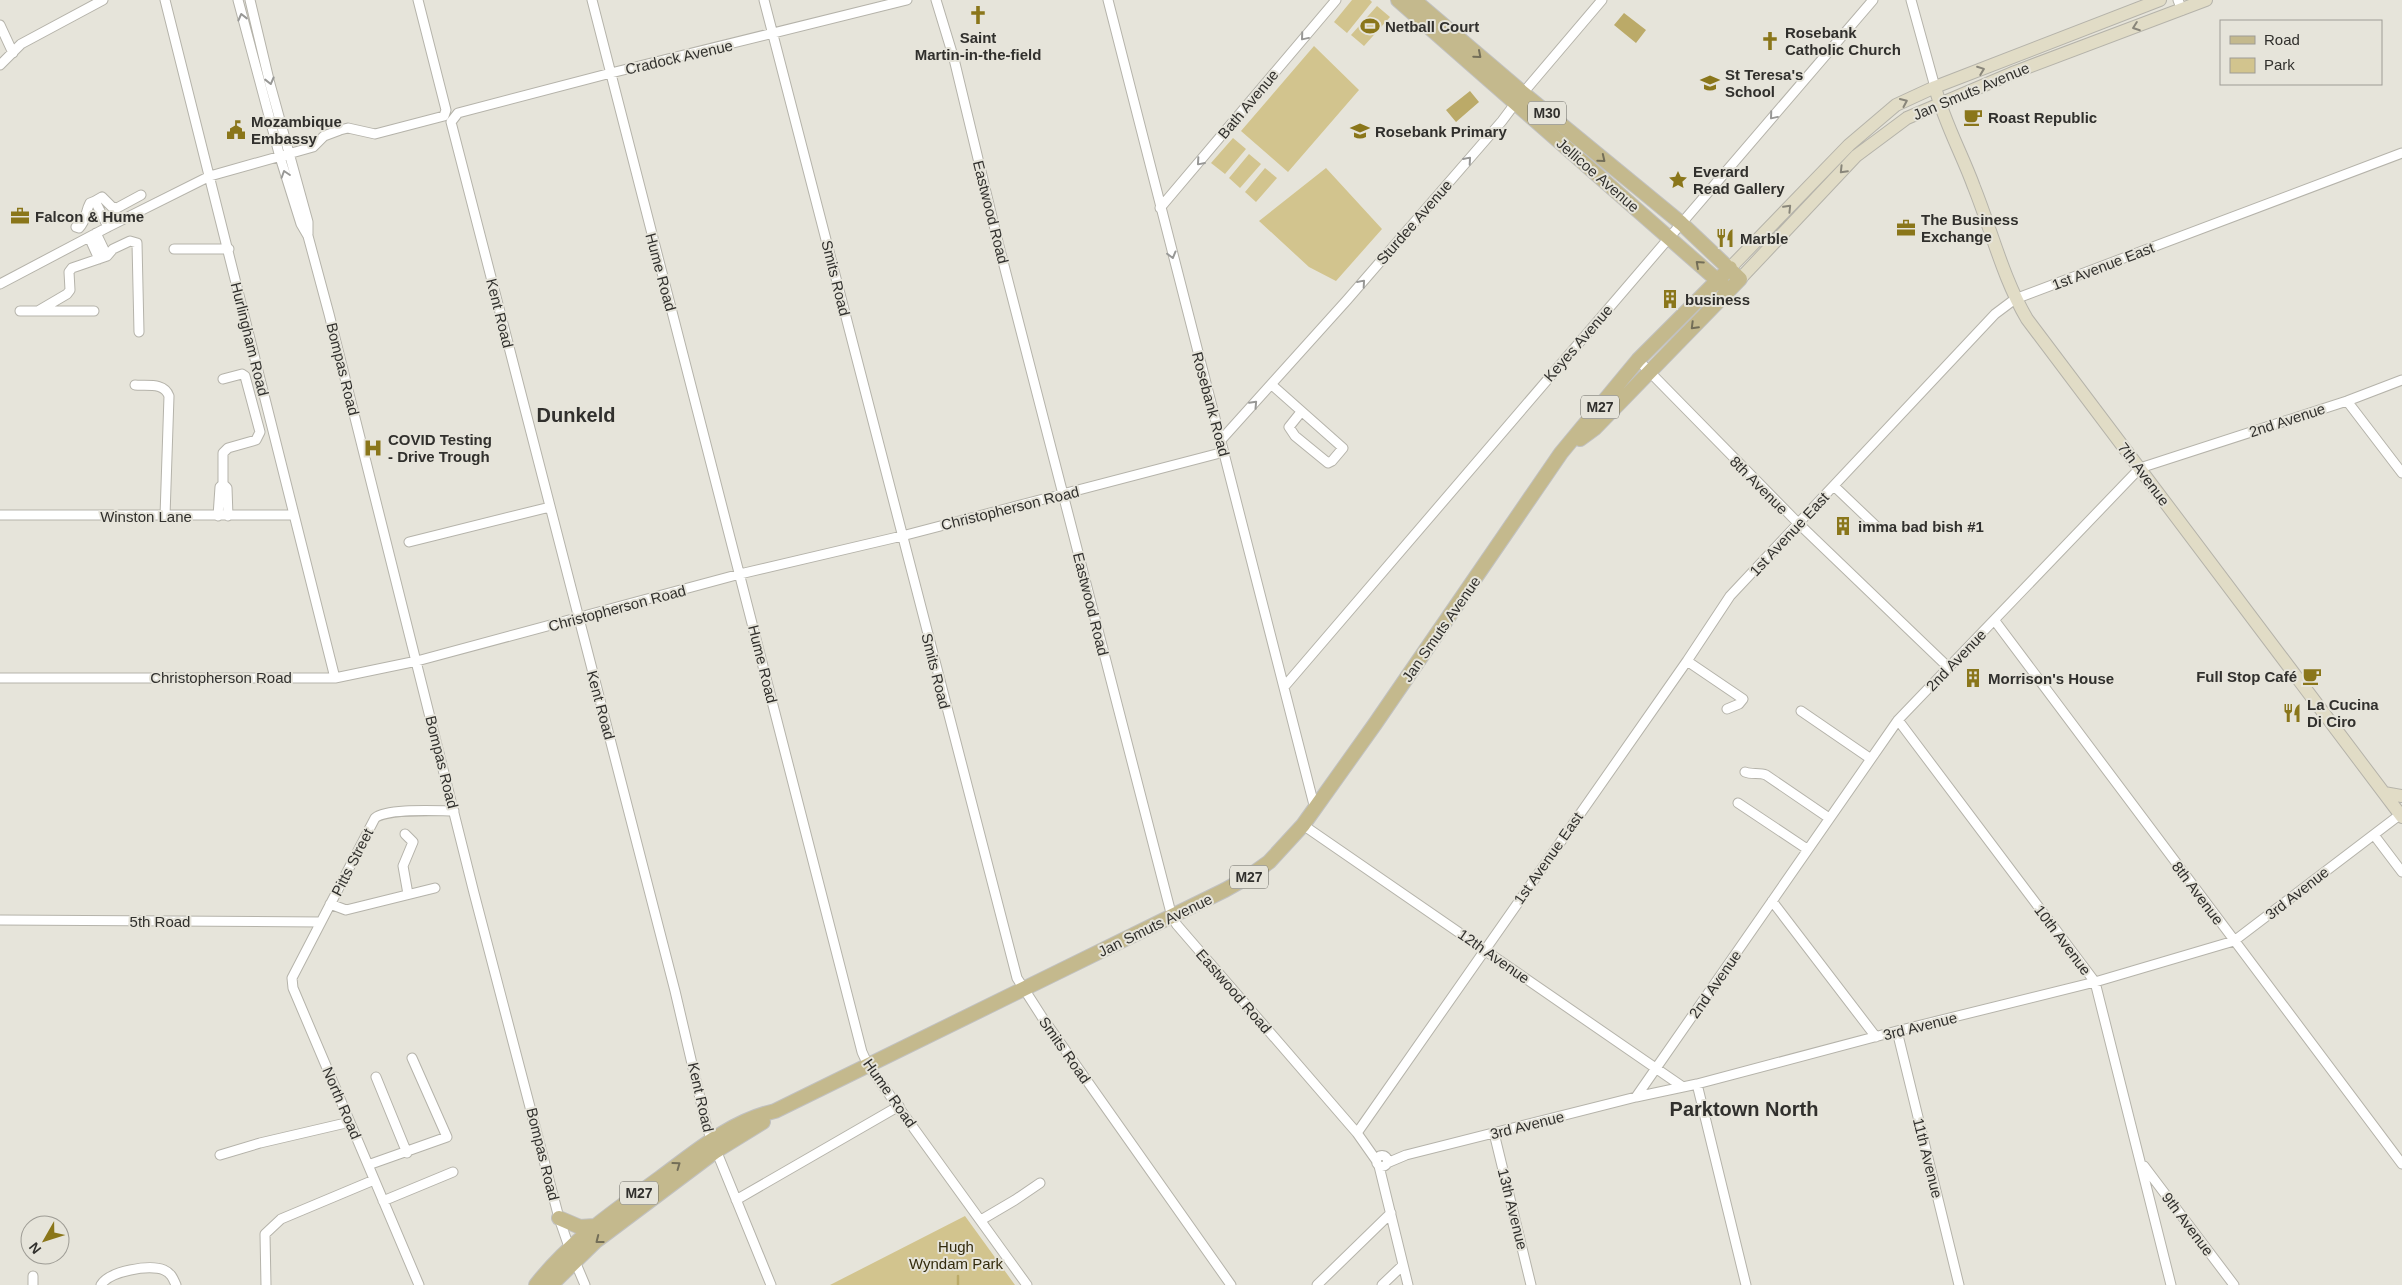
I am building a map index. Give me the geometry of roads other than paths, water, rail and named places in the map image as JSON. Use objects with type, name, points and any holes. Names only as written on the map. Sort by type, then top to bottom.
[{"type":"main road","name":"Jellicoe Avenue","points":[[1398,0],[1519,98],[1681,224],[1740,279]]},
{"type":"main road","name":"Jellicoe Avenue","points":[[1414,0],[1729,291]]},
{"type":"main road","name":"Jan Smuts Avenue","points":[[552,1285],[572,1254],[594,1226],[714,1146],[764,1122],[775,1111],[1024,991],[1248,877],[1283,848],[1303,825],[1375,724],[1561,453],[1638,360],[1718,281],[1849,145],[1896,105],[1936,87],[2160,0]]},
{"type":"main road","name":"Jan Smuts Avenue","points":[[1561,453],[1595,428],[1648,371],[1729,291],[1856,156],[1907,118],[1939,102],[2180,5],[2206,0]]},
{"type":"main road","name":"7th Avenue","points":[[1936,87],[1939,102],[1974,188],[2015,299],[2033,326],[2401,815]]},
{"type":"main road","points":[[2384,793],[2402,796]]},
{"type":"main road","name":"Jan Smuts Avenue","points":[[536,1285],[572,1254],[596,1241],[714,1146]]},
{"type":"main road","points":[[560,1218],[580,1227],[594,1226]]},
{"type":"street","points":[[0,65],[11,48],[103,0]]},
{"type":"street","name":"Hurlingham Road","points":[[165,0],[334,678]]},
{"type":"street","name":"Bompas Road","points":[[238,0],[280,156],[302,224],[308,236],[454,811],[560,1218],[585,1285]]},
{"type":"street","name":"Bompas Road","points":[[250,0],[270,84],[308,222],[308,236]]},
{"type":"street","name":"Kent Road","points":[[418,0],[714,1146],[771,1285]]},
{"type":"street","name":"Hume Road","points":[[592,0],[858,1041],[868,1065],[1027,1285]]},
{"type":"street","name":"Smits Road","points":[[764,0],[1017,978],[1024,991],[1231,1285]]},
{"type":"street","name":"Cradock Avenue","points":[[0,284],[210,176],[313,147],[324,136],[340,130],[348,128],[375,134],[611,73],[907,0]]},
{"type":"street","name":"Eastwood Road","points":[[936,0],[954,59],[998,246],[1172,916],[1176,925],[1382,1161]]},
{"type":"street","name":"Rosebank Road","points":[[1108,0],[1314,809]]},
{"type":"street","name":"Bath Avenue","points":[[1160,208],[1336,0]]},
{"type":"street","name":"Sturdee Avenue","points":[[1221,440],[1272,385],[1602,0]]},
{"type":"street","name":"Keyes Avenue","points":[[1284,686],[1873,0]]},
{"type":"street","points":[[1911,0],[1936,87]]},
{"type":"street","points":[[2124,15],[2137,0]]},
{"type":"street","points":[[0,26],[11,48]]},
{"type":"street","points":[[0,45],[11,48]]},
{"type":"street","name":"1st Avenue East","points":[[1357,1133],[1687,661],[1730,596],[1995,314],[2015,299],[2402,153]]},
{"type":"street","points":[[76,227],[79,228],[83,224],[87,217],[86,209],[90,203],[102,197],[112,207],[117,208],[140,195]]},
{"type":"street","points":[[95,201],[108,227]]},
{"type":"street","points":[[92,235],[103,258]]},
{"type":"street","points":[[38,311],[70,290],[69,272],[72,268],[103,258],[113,249],[130,241],[137,243],[139,332]]},
{"type":"street","points":[[174,249],[228,249]]},
{"type":"street","points":[[20,311],[94,311]]},
{"type":"street","name":"8th Avenue","points":[[1638,360],[1799,524],[1949,668]]},
{"type":"street","points":[[223,379],[242,374],[245,376],[260,432],[256,440],[224,451],[222,462],[223,484],[226,488],[228,516]]},
{"type":"street","name":"2nd Avenue","points":[[1636,1096],[1898,720],[2140,468],[2347,401],[2402,380]]},
{"type":"street","points":[[135,385],[161,387],[168,391],[165,516]]},
{"type":"street","points":[[1272,385],[1343,448],[1332,461],[1328,463],[1295,436],[1289,427],[1301,412]]},
{"type":"street","points":[[2347,401],[2402,473]]},
{"type":"street","name":"Christopherson Road","points":[[0,678],[334,678],[417,661],[740,574],[902,536],[1224,452]]},
{"type":"street","points":[[218,516],[220,488],[223,484]]},
{"type":"street","points":[[1834,486],[1877,527]]},
{"type":"street","points":[[409,542],[550,507]]},
{"type":"street","name":"Winston Lane","points":[[0,515],[293,515]]},
{"type":"street","name":"8th Avenue","points":[[1995,621],[2402,1164]]},
{"type":"street","points":[[1687,661],[1742,699],[1739,704],[1727,709]]},
{"type":"street","points":[[1801,711],[1871,759]]},
{"type":"street","name":"10th Avenue","points":[[1898,720],[2095,982],[2141,1162],[2169,1285]]},
{"type":"street","points":[[1745,772],[1766,775],[1829,818]]},
{"type":"street","points":[[1738,803],[1808,849]]},
{"type":"street","name":"Pitts Street","points":[[321,922],[375,818],[381,814],[392,813],[454,811]]},
{"type":"street","name":"3rd Avenue","points":[[1382,1161],[1636,1096],[1697,1084],[1897,1031],[2095,982],[2234,941],[2401,815]]},
{"type":"street","name":"12th Avenue","points":[[1303,825],[1565,1006],[1657,1067],[1683,1087]]},
{"type":"street","points":[[405,834],[413,842],[403,866],[408,894]]},
{"type":"street","points":[[2374,835],[2402,872]]},
{"type":"street","points":[[330,904],[346,910],[435,888]]},
{"type":"street","points":[[1772,900],[1876,1037]]},
{"type":"street","name":"5th Road","points":[[0,920],[321,922]]},
{"type":"street","name":"North Road","points":[[321,922],[294,974],[292,984],[419,1285]]},
{"type":"street","name":"11th Avenue","points":[[1897,1031],[1959,1285]]},
{"type":"street","points":[[368,1165],[447,1138],[412,1058]]},
{"type":"street","points":[[376,1077],[407,1153]]},
{"type":"street","points":[[1697,1084],[1746,1285]]},
{"type":"street","points":[[736,1200],[899,1106]]},
{"type":"street","points":[[220,1155],[260,1143],[350,1122]]},
{"type":"street","name":"13th Avenue","points":[[1494,1133],[1531,1285]]},
{"type":"street","points":[[1382,1161],[1391,1213],[1408,1285]]},
{"type":"street","name":"9th Avenue","points":[[2141,1162],[2234,1285]]},
{"type":"street","points":[[383,1201],[453,1172]]},
{"type":"street","points":[[266,1285],[265,1234],[274,1224],[290,1215],[374,1180]]},
{"type":"street","points":[[981,1220],[1015,1200],[1040,1182]]},
{"type":"street","points":[[1317,1285],[1391,1213]]},
{"type":"street","points":[[1382,1285],[1403,1265]]},
{"type":"street","points":[[101,1285],[113,1274],[155,1268],[168,1272],[176,1285]]},
{"type":"waterway","points":[[958,1276],[958,1285]]},
{"type":"place","name":"Saint Martin-in-the-field","points":[[978,15]]},
{"type":"place","name":"Netball Court","points":[[1370,26]]},
{"type":"place","name":"Rosebank Catholic Church","points":[[1770,41]]},
{"type":"place","name":"St Teresa's School","points":[[1710,83]]},
{"type":"place","name":"Roast Republic","points":[[1973,117]]},
{"type":"place","name":"Mozambique Embassy","points":[[236,130]]},
{"type":"place","name":"Rosebank Primary","points":[[1360,131]]},
{"type":"place","name":"Everard Read Gallery","points":[[1678,180]]},
{"type":"place","name":"Falcon & Hume","points":[[20,216]]},
{"type":"place","name":"The Business Exchange","points":[[1906,228]]},
{"type":"place","name":"Marble","points":[[1725,238]]},
{"type":"place","name":"business","points":[[1670,299]]},
{"type":"place","name":"COVID Testing - Drive Trough","points":[[373,448]]},
{"type":"place","name":"imma bad bish #1","points":[[1843,526]]},
{"type":"place","name":"Full Stop Café","points":[[2312,676]]},
{"type":"place","name":"Morrison's House","points":[[1973,678]]},
{"type":"place","name":"La Cucina Di Ciro","points":[[2292,713]]},
{"type":"district","name":"Dunkeld","points":[[576,415]]},
{"type":"district","name":"Parktown North","points":[[1744,1109]]},
{"type":"park label","name":"Hugh Wyndam Park","points":[[956,1254]]}]
